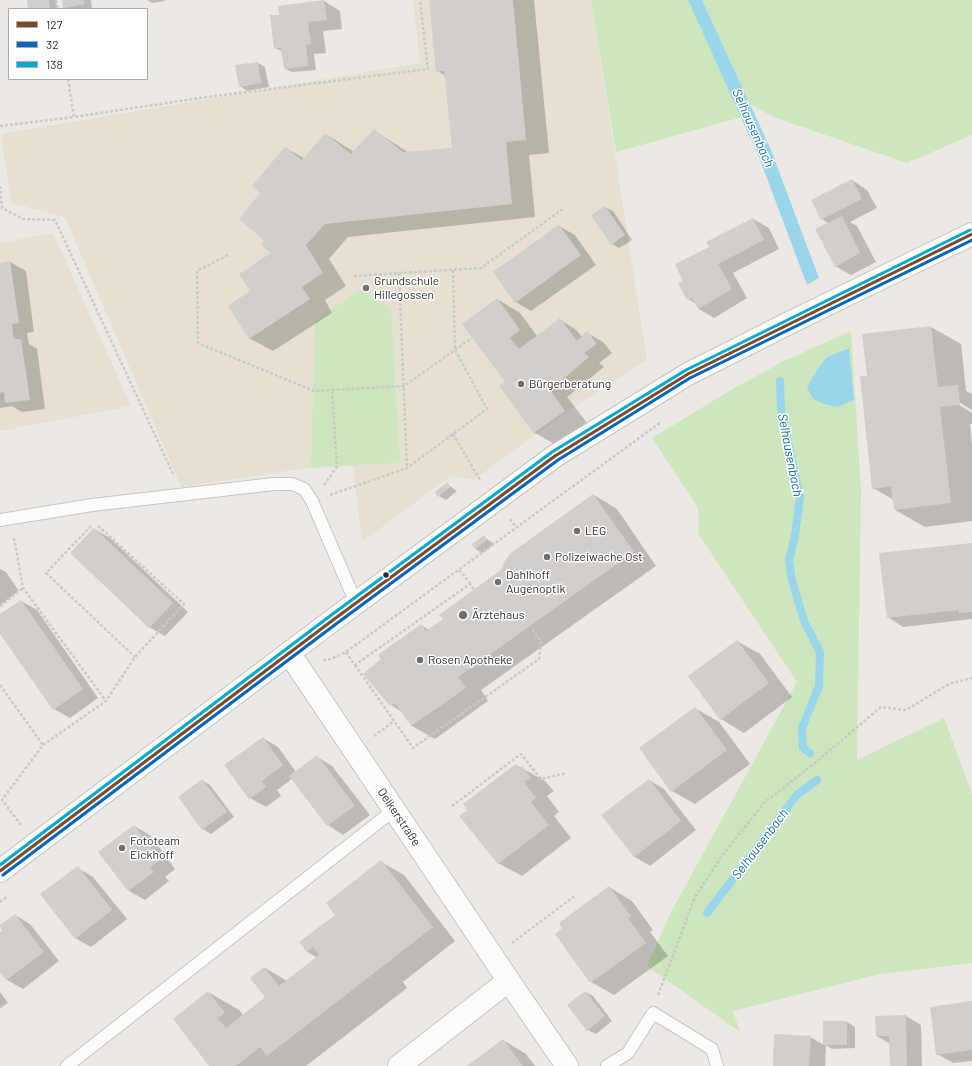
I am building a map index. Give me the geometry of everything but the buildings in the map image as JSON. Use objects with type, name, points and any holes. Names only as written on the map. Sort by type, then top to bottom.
[{"type":"street","points":[[0,871],[295,661],[356,603],[555,456],[688,374],[782,326],[972,234]]},
{"type":"street","name":"Oelkerstraße","points":[[295,661],[508,981],[567,1066]]},
{"type":"street","points":[[400,1066],[508,981]]},
{"type":"lane","points":[[5,519],[92,505],[182,494],[274,484],[292,484],[304,489],[312,502],[356,603]]},
{"type":"lane","points":[[67,1066],[394,810]]},
{"type":"lane","points":[[607,1066],[628,1053],[652,1013],[712,1049],[717,1066]]},
{"type":"path","points":[[0,126],[74,117],[200,98],[428,69],[420,0]]},
{"type":"path","points":[[68,80],[74,117]]},
{"type":"path","points":[[0,186],[2,208],[23,219],[54,220],[182,494]]},
{"type":"path","points":[[354,276],[482,268],[563,209]]},
{"type":"path","points":[[228,255],[197,272],[198,343],[314,391],[404,386],[472,338]]},
{"type":"path","points":[[312,502],[407,468],[486,409],[455,350],[452,270]]},
{"type":"path","points":[[399,273],[407,468]]},
{"type":"path","points":[[312,502],[337,467],[332,390]]},
{"type":"path","points":[[295,661],[330,659],[346,652],[662,421]]},
{"type":"path","points":[[5,519],[23,588],[106,701]]},
{"type":"path","points":[[2,800],[43,745],[106,701],[135,657],[184,604],[94,522],[46,573],[135,657]]},
{"type":"path","points":[[459,570],[474,590]]},
{"type":"path","points":[[355,665],[470,584]]},
{"type":"path","points":[[0,606],[23,588]]},
{"type":"path","points":[[346,652],[413,748],[539,659],[541,641],[532,629]]},
{"type":"path","points":[[652,1013],[664,976],[695,897],[724,853],[765,802],[810,767],[881,707],[906,710],[949,684],[972,678]]},
{"type":"path","points":[[0,685],[43,745]]},
{"type":"path","points":[[452,806],[521,754],[541,779],[567,773]]},
{"type":"path","points":[[0,796],[36,844]]},
{"type":"path","points":[[0,902],[11,893]]},
{"type":"path","points":[[493,958],[576,895]]},
{"type":"shaded area","name":"Grundschule Hillegossen","points":[[413,0],[591,0],[647,360],[566,412],[474,480],[452,475],[362,542],[353,466],[300,469],[181,487],[65,217],[11,203],[1,134],[420,63]]},
{"type":"shaded area","points":[[53,233],[131,406],[0,431],[0,243]]},
{"type":"green space","points":[[591,0],[688,0],[742,117],[616,152]]},
{"type":"green space","points":[[702,0],[972,0],[972,135],[907,163],[776,118],[750,104]]},
{"type":"green space","points":[[363,288],[375,301],[391,307],[400,463],[311,467],[315,321]]},
{"type":"green space","points":[[851,331],[861,490],[857,760],[944,718],[972,794],[972,963],[880,974],[733,1011],[740,1032],[647,966],[670,914],[797,682],[699,535],[698,508],[652,438],[731,390],[784,361]],"holes":[[[848,348],[807,387],[827,357]]]},
{"type":"water","points":[[688,0],[702,0],[771,150],[819,278],[807,285],[759,157]]},
{"type":"water","points":[[849,348],[854,400],[838,407],[824,404],[813,399],[807,387],[817,370],[827,357]]},
{"type":"waterway","name":"Selhausenbach","points":[[780,381],[781,411],[800,497],[795,535],[789,561],[792,580],[804,621],[820,652],[819,686],[802,728],[803,748],[810,753]]},
{"type":"waterway","name":"Selhausenbach","points":[[707,913],[797,795],[817,780]]},
{"type":"transit line","name":"138","points":[[0,865],[330,616],[552,452],[686,370],[970,230]]},
{"type":"transit line","name":"127","points":[[0,871],[333,620],[555,456],[688,374],[972,234]]},
{"type":"transit line","name":"32","points":[[3,875],[336,624],[558,460],[690,378],[972,240]]},
{"type":"place","name":"Grundschule Hillegossen","points":[[366,288]]},
{"type":"place","name":"Bürgerberatung","points":[[521,384]]},
{"type":"place","name":"LEG","points":[[577,531]]},
{"type":"place","name":"Polizeiwache Ost","points":[[547,557]]},
{"type":"place","name":"Dahlhoff Augenoptik","points":[[498,582]]},
{"type":"place","name":"Ärztehaus","points":[[463,615]]},
{"type":"place","name":"Rosen Apotheke","points":[[420,660]]},
{"type":"place","name":"Fototeam Eickhoff","points":[[122,848]]}]
